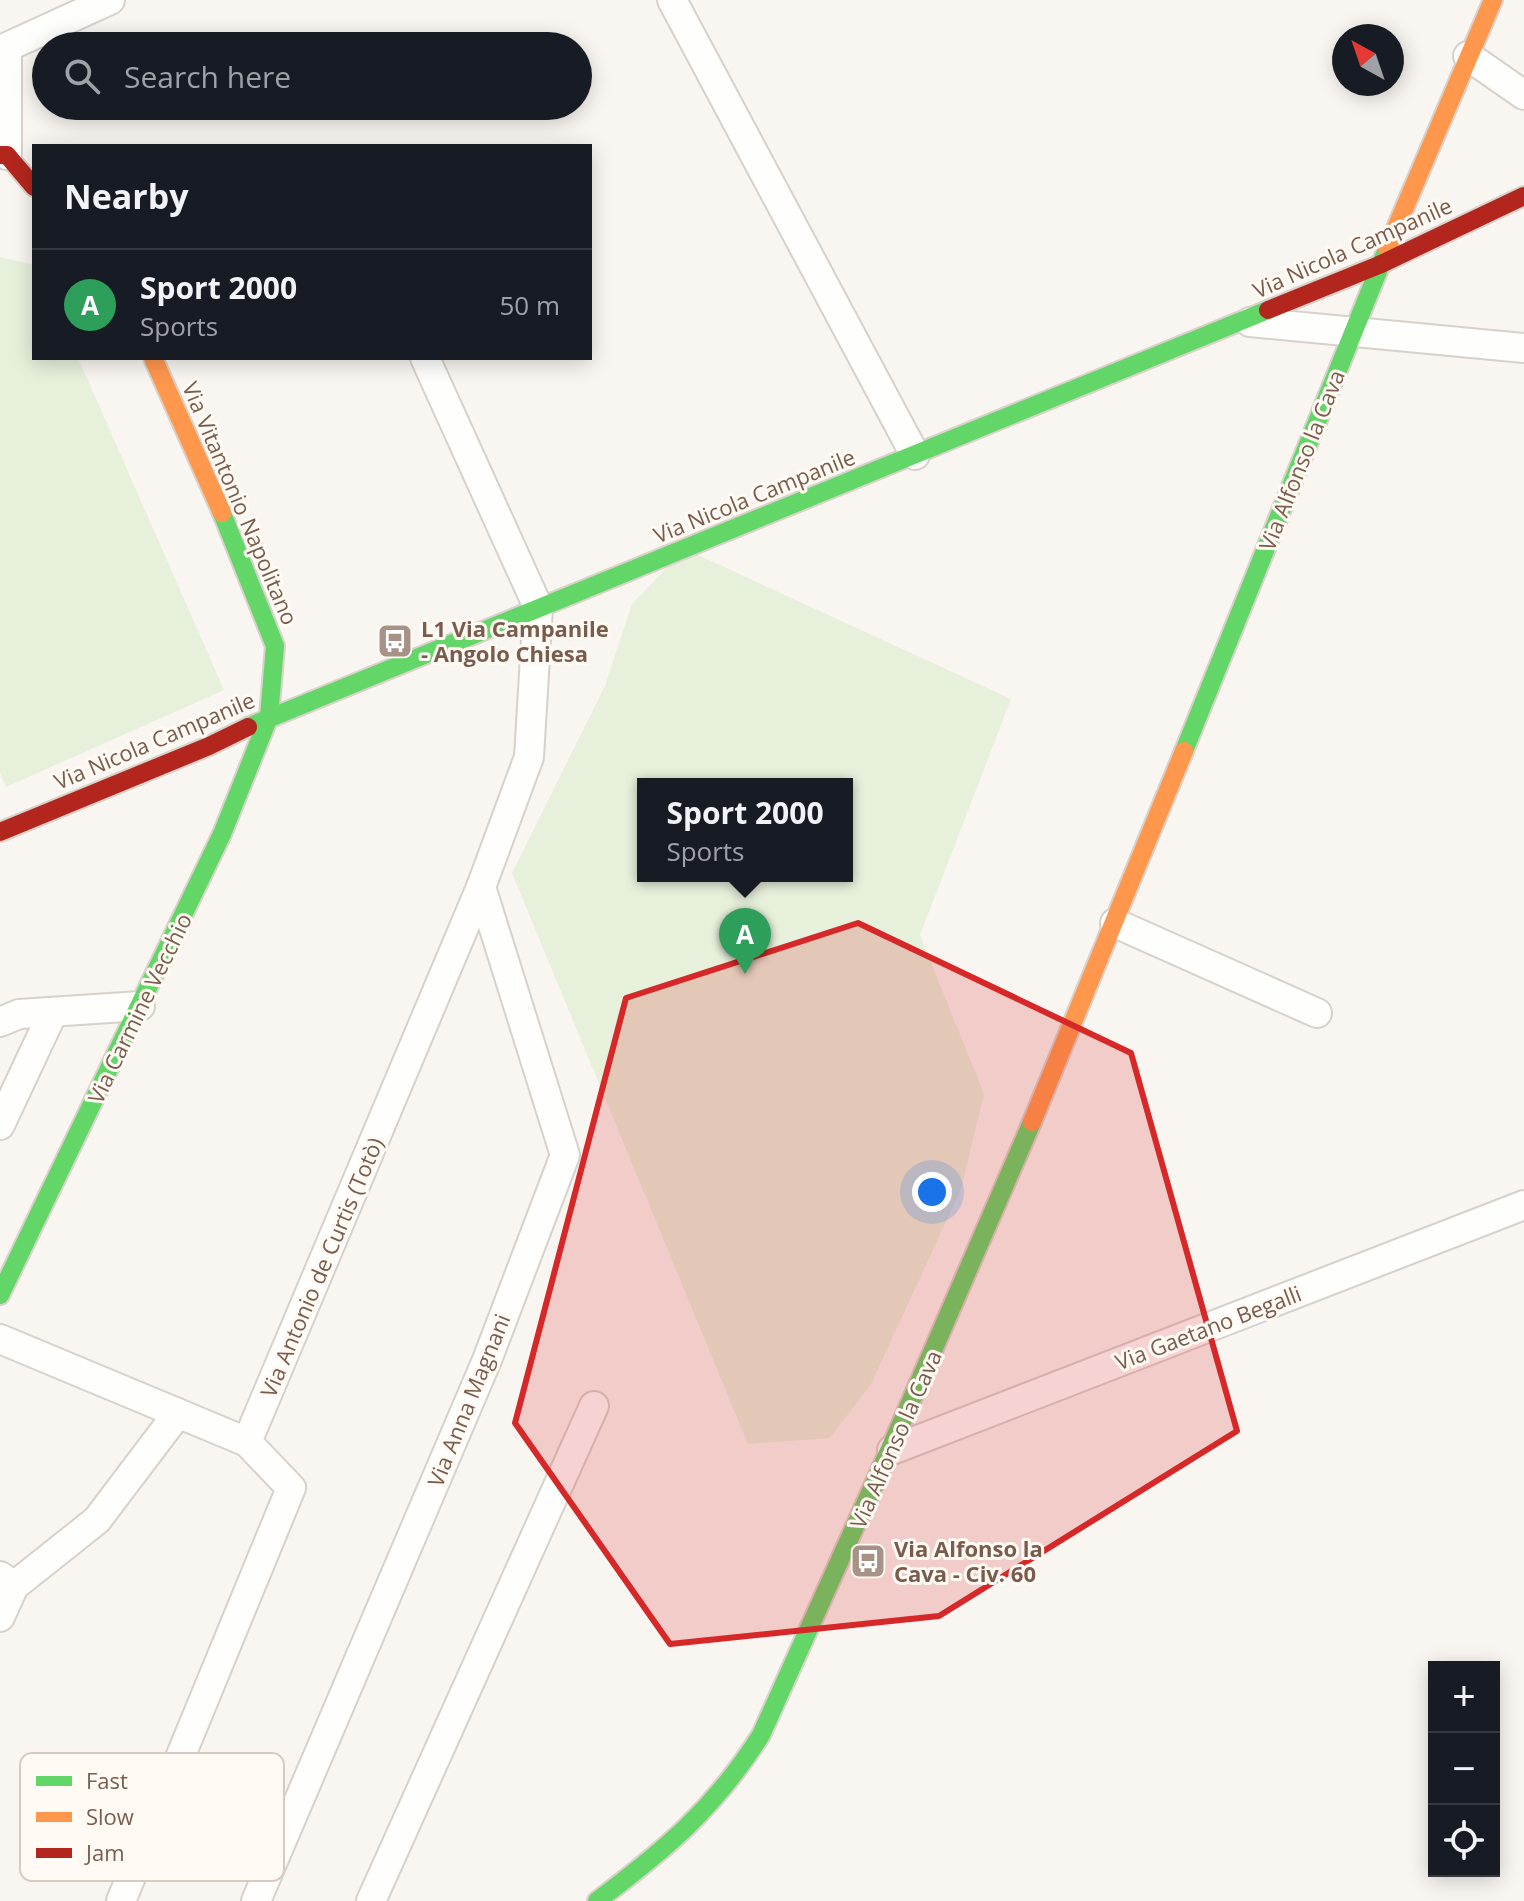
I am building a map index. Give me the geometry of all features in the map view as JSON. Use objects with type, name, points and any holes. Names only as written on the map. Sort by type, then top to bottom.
[{"type":"street","points":[[40,32],[110,0]]},
{"type":"street","points":[[672,0],[915,455]]},
{"type":"street","name":"Via Alfonso la Cava","points":[[597,1901],[661,1852],[701,1813],[761,1735],[892,1450],[1115,923],[1379,265],[1493,0]]},
{"type":"street","points":[[32,36],[7,47],[4,155],[32,185]]},
{"type":"street","points":[[1468,56],[1524,95]]},
{"type":"street","name":"Via Nicola Campanile","points":[[0,832],[209,746],[269,717],[1379,265],[1524,196]]},
{"type":"street","points":[[1242,321],[1524,348]]},
{"type":"street","name":"Via Vitantonio Napolitano","points":[[154,360],[227,523],[275,646],[269,717]]},
{"type":"street","points":[[426,360],[538,607]]},
{"type":"street","name":"Via Antonio de Curtis (Totò)","points":[[247,1442],[481,887],[529,757],[538,607]]},
{"type":"street","name":"Via Carmine Vecchio","points":[[0,1295],[222,834],[269,717]]},
{"type":"street","name":"Via Anna Magnani","points":[[284,1835],[487,1360],[565,1155],[481,887]]},
{"type":"street","points":[[1115,923],[1317,1013]]},
{"type":"street","points":[[0,1022],[19,1014],[140,1006]]},
{"type":"street","points":[[0,1125],[53,1012]]},
{"type":"street","name":"Via Gaetano Begalli","points":[[892,1450],[1524,1205]]},
{"type":"street","points":[[0,1339],[247,1442],[291,1488],[182,1753]]},
{"type":"street","points":[[371,1901],[594,1406]]},
{"type":"street","points":[[0,1617],[7,1581],[97,1520],[178,1413]]},
{"type":"street","points":[[121,1901],[129,1881]]},
{"type":"street","name":"Via Anna Magnani","points":[[256,1901],[265,1881]]},
{"type":"highlighted area","points":[[858,923],[1131,1053],[1237,1431],[939,1616],[670,1644],[515,1423],[626,998]]},
{"type":"green space","points":[[0,257],[32,265],[32,360],[79,360],[224,690],[6,787],[0,773]]},
{"type":"green space","points":[[685,549],[1011,699],[920,935],[984,1094],[961,1189],[871,1384],[830,1438],[748,1444],[512,873],[605,686],[632,604]]},
{"type":"traffic: fast","points":[[1184,751],[1387,249]]},
{"type":"traffic: fast","points":[[248,727],[1268,310]]},
{"type":"traffic: fast","points":[[0,1295],[222,834],[269,717],[275,646],[222,513]]},
{"type":"traffic: fast","points":[[597,1901],[645,1864],[707,1806],[761,1735],[1032,1122]]},
{"type":"traffic: slow","points":[[1387,249],[1493,0]]},
{"type":"traffic: slow","points":[[154,360],[222,513]]},
{"type":"traffic: slow","points":[[1032,1122],[1184,751]]},
{"type":"traffic: jam","points":[[0,155],[7,155],[32,185]]},
{"type":"traffic: jam","points":[[1268,310],[1379,265],[1524,196]]},
{"type":"traffic: jam","points":[[0,832],[248,727]]},
{"type":"place","name":"L1 Via Campanile - Angolo Chiesa","points":[[395,641]]},
{"type":"place","name":"Sport 2000","points":[[745,974]]},
{"type":"place","name":"Via Alfonso la Cava - Civ. 60","points":[[868,1561]]}]
